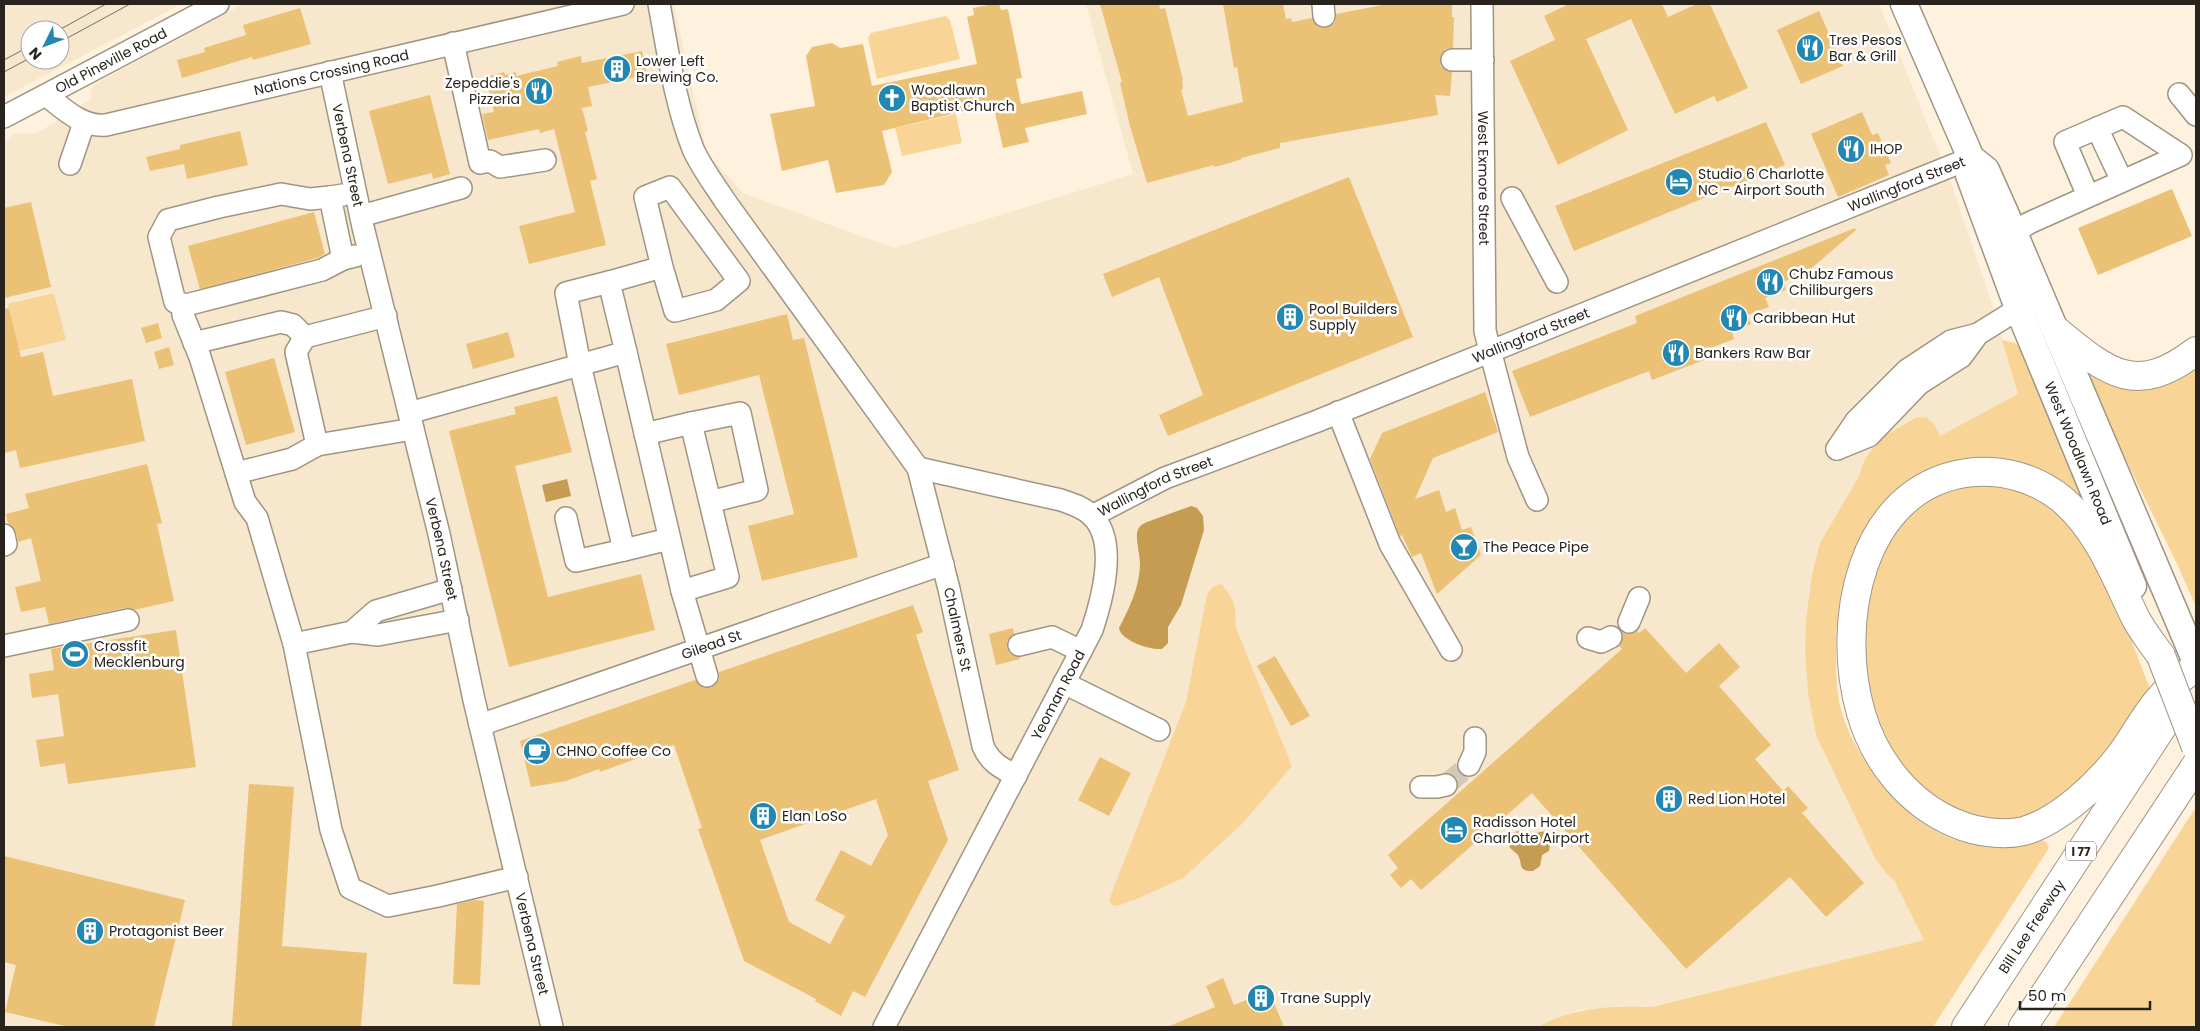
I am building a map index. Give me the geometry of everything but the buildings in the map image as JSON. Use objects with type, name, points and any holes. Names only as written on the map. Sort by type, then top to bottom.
[{"type":"highway","points":[[2057,331],[2095,362],[2112,372],[2130,376],[2160,373],[2177,366],[2196,351]]},
{"type":"highway","points":[[2196,664],[2161,697],[2118,758],[2088,791],[2048,821],[2023,831],[1989,832],[1965,827],[1942,818],[1918,802],[1890,772],[1875,748],[1861,713],[1854,681],[1851,629],[1856,594],[1866,559],[1873,544],[1894,512],[1914,494],[1936,481],[1954,475],[1979,471],[2004,473],[2028,479],[2062,499],[2082,518],[2114,570],[2161,656],[2196,747]]},
{"type":"highway","name":"Bill Lee Freeway","points":[[1966,1027],[2196,676]]},
{"type":"highway","points":[[2023,1027],[2196,764]]},
{"type":"main road","name":"West Woodlawn Road","points":[[1904,4],[1971,158],[1986,170],[2057,331],[2168,593],[2196,664]]},
{"type":"main road","name":"West Woodlawn Road","points":[[1971,158],[1969,175],[2018,308],[2145,626]]},
{"type":"street","name":"Old Pineville Road","points":[[4,118],[218,4]]},
{"type":"street","name":"Nations Crossing Road","points":[[47,96],[84,122],[94,126],[106,125],[623,4]]},
{"type":"street","points":[[659,4],[679,104],[694,150],[703,167],[725,201],[918,468],[1061,500],[1080,507],[1092,516]]},
{"type":"street","name":"West Exmore Street","points":[[1482,4],[1485,331],[1518,456],[1537,500]]},
{"type":"street","points":[[453,43],[480,162],[490,161],[500,168],[545,160]]},
{"type":"street","points":[[1452,60],[1483,60]]},
{"type":"street","name":"Verbena Street","points":[[330,72],[369,252],[451,588],[480,725],[552,1027]]},
{"type":"street","points":[[2179,94],[2196,115]]},
{"type":"street","points":[[2014,234],[2029,224],[2088,196],[2181,155],[2124,117],[2065,142],[2088,196]]},
{"type":"street","points":[[70,164],[84,122]]},
{"type":"street","points":[[2097,128],[2122,181]]},
{"type":"street","name":"Wallingford Street","points":[[1092,516],[1165,478],[1338,412],[1971,158]]},
{"type":"street","points":[[361,216],[461,188]]},
{"type":"street","points":[[670,188],[739,281],[716,300],[675,311],[662,267],[645,197],[670,188]]},
{"type":"street","points":[[356,194],[310,200],[281,194],[219,207],[168,220],[159,237],[175,302],[182,304],[322,270],[343,259],[369,252]]},
{"type":"street","points":[[330,197],[343,259]]},
{"type":"street","points":[[1512,198],[1557,282]]},
{"type":"street","points":[[624,550],[580,365],[566,293],[662,267]]},
{"type":"street","points":[[609,282],[669,539],[707,676]]},
{"type":"street","points":[[1978,334],[1961,357],[1919,384],[1869,436],[1837,449],[1856,421],[1907,370],[1951,341],[1978,334],[2041,295]]},
{"type":"street","points":[[182,304],[183,315],[194,343],[245,502],[257,518],[294,644],[331,830],[350,888],[388,906],[517,877]]},
{"type":"street","points":[[317,445],[296,352],[305,337],[386,316]]},
{"type":"street","points":[[194,343],[282,322],[293,325],[305,337]]},
{"type":"street","points":[[236,473],[292,459],[317,445],[411,421],[580,365],[626,352]]},
{"type":"street","points":[[1338,412],[1390,544],[1451,650]]},
{"type":"street","points":[[645,434],[740,413],[757,490],[710,502]]},
{"type":"street","points":[[682,591],[728,577],[691,424]]},
{"type":"street","name":"Chalmers St","points":[[918,468],[943,564],[984,746],[988,757],[994,764],[1016,776]]},
{"type":"street","name":"Yeoman Road","points":[[884,1027],[1092,630],[1105,581],[1105,553],[1102,534],[1092,516]]},
{"type":"street","points":[[566,518],[576,562],[669,539]]},
{"type":"street","points":[[4,535],[6,544],[4,545]]},
{"type":"street","name":"Gilead St","points":[[480,725],[943,564]]},
{"type":"street","points":[[352,632],[376,611],[451,588]]},
{"type":"street","points":[[1629,622],[1639,598]]},
{"type":"street","points":[[4,646],[128,620]]},
{"type":"street","points":[[294,644],[352,632],[378,635],[458,620]]},
{"type":"street","points":[[1019,645],[1052,636],[1081,651]]},
{"type":"street","points":[[1588,638],[1601,642],[1611,637]]},
{"type":"street","points":[[1064,683],[1159,730]]},
{"type":"street","points":[[1469,765],[1475,752],[1475,738]]},
{"type":"street","points":[[1421,787],[1437,788],[1446,784]]},
{"type":"shaded area","points":[[4,4],[181,4],[70,62],[70,20],[20,20],[20,70],[55,70],[4,97]]},
{"type":"shaded area","points":[[243,4],[681,4],[674,6],[707,153],[743,193],[894,248],[1133,174],[1086,4],[1879,4],[1949,177],[1991,301],[2019,394],[1909,453],[1824,548],[1842,774],[1924,940],[1652,1007],[1619,1006],[1578,1010],[1538,1027],[4,1027],[4,144],[14,134],[37,133],[91,99],[91,89],[95,84]]},
{"type":"shaded area","points":[[945,16],[950,20],[960,59],[877,79],[868,38],[871,33]]},
{"type":"shaded area","points":[[956,114],[962,143],[902,156],[895,128]]},
{"type":"shaded area","points":[[54,293],[66,340],[19,351],[8,304]]},
{"type":"shaded area","points":[[2002,340],[2015,343],[2024,351],[2091,508],[2041,478],[2002,460],[1972,458],[1937,468],[1899,490],[1880,508],[1866,527],[1854,549],[1846,573],[1837,623],[1836,677],[1843,715],[1859,751],[1891,796],[1909,813],[1928,826],[1948,837],[1969,844],[1992,847],[2016,846],[2042,840],[2047,843],[2049,848],[1933,1027],[1538,1027],[1579,1011],[1622,1006],[1652,1007],[1924,940],[1894,880],[1875,858],[1816,735],[1808,692],[1805,651],[1806,619],[1812,575],[1820,543],[1858,478],[1865,459],[1881,438],[1917,417],[1927,418],[1934,424],[1940,436],[2018,394]]},
{"type":"shaded area","points":[[2196,368],[2196,607],[2178,566],[2083,372],[2088,369],[2164,384]]},
{"type":"shaded area","points":[[567,479],[571,496],[546,502],[542,485]]},
{"type":"shaded area","points":[[1975,484],[2008,488],[2038,498],[2059,513],[2077,533],[2093,557],[2120,610],[2150,688],[2109,752],[2083,781],[2051,804],[2019,819],[1984,821],[1929,799],[1878,734],[1861,660],[1869,583],[1894,530],[1926,500]]},
{"type":"shaded area","points":[[1191,506],[1197,508],[1203,516],[1204,530],[1181,605],[1168,627],[1168,643],[1162,649],[1137,644],[1125,637],[1119,628],[1136,589],[1140,572],[1137,533],[1140,526],[1145,523]]},
{"type":"shaded area","points":[[1221,584],[1232,599],[1235,609],[1236,628],[1292,766],[1242,824],[1183,878],[1139,898],[1117,906],[1112,905],[1109,900],[1186,702],[1207,594],[1213,587]]},
{"type":"shaded area","points":[[2196,807],[2196,1027],[2054,1027]]},
{"type":"shaded area","points":[[1521,831],[1529,834],[1545,832],[1551,838],[1549,851],[1542,855],[1540,866],[1533,871],[1525,870],[1521,866],[1518,855],[1509,846],[1511,835]]},
{"type":"tunnel","points":[[1446,785],[1469,765]]},
{"type":"tram line","points":[[70,24],[106,4]]},
{"type":"tram line","points":[[70,37],[130,4]]},
{"type":"tram line","points":[[4,60],[20,51]]},
{"type":"tram line","points":[[4,72],[20,63]]},
{"type":"place","name":"Tres Pesos Bar & Grill","points":[[1810,48]]},
{"type":"place","name":"Lower Left Brewing Co.","points":[[617,69]]},
{"type":"place","name":"Zepeddie's Pizzeria","points":[[539,91]]},
{"type":"place","name":"Woodlawn Baptist Church","points":[[892,98]]},
{"type":"place","name":"IHOP","points":[[1851,149]]},
{"type":"place","name":"Studio 6 Charlotte NC - Airport South","points":[[1679,182]]},
{"type":"place","name":"Chubz Famous Chiliburgers","points":[[1770,282]]},
{"type":"place","name":"Pool Builders Supply","points":[[1290,317]]},
{"type":"place","name":"Caribbean Hut","points":[[1734,318]]},
{"type":"place","name":"Bankers Raw Bar","points":[[1676,353]]},
{"type":"place","name":"The Peace Pipe","points":[[1464,547]]},
{"type":"place","name":"Crossfit Mecklenburg","points":[[75,654]]},
{"type":"place","name":"CHNO Coffee Co","points":[[537,751]]},
{"type":"place","name":"Red Lion Hotel","points":[[1669,799]]},
{"type":"place","name":"Elan LoSo","points":[[763,816]]},
{"type":"place","name":"Radisson Hotel Charlotte Airport","points":[[1454,830]]},
{"type":"place","name":"Protagonist Beer","points":[[90,931]]},
{"type":"place","name":"Trane Supply","points":[[1261,998]]}]
